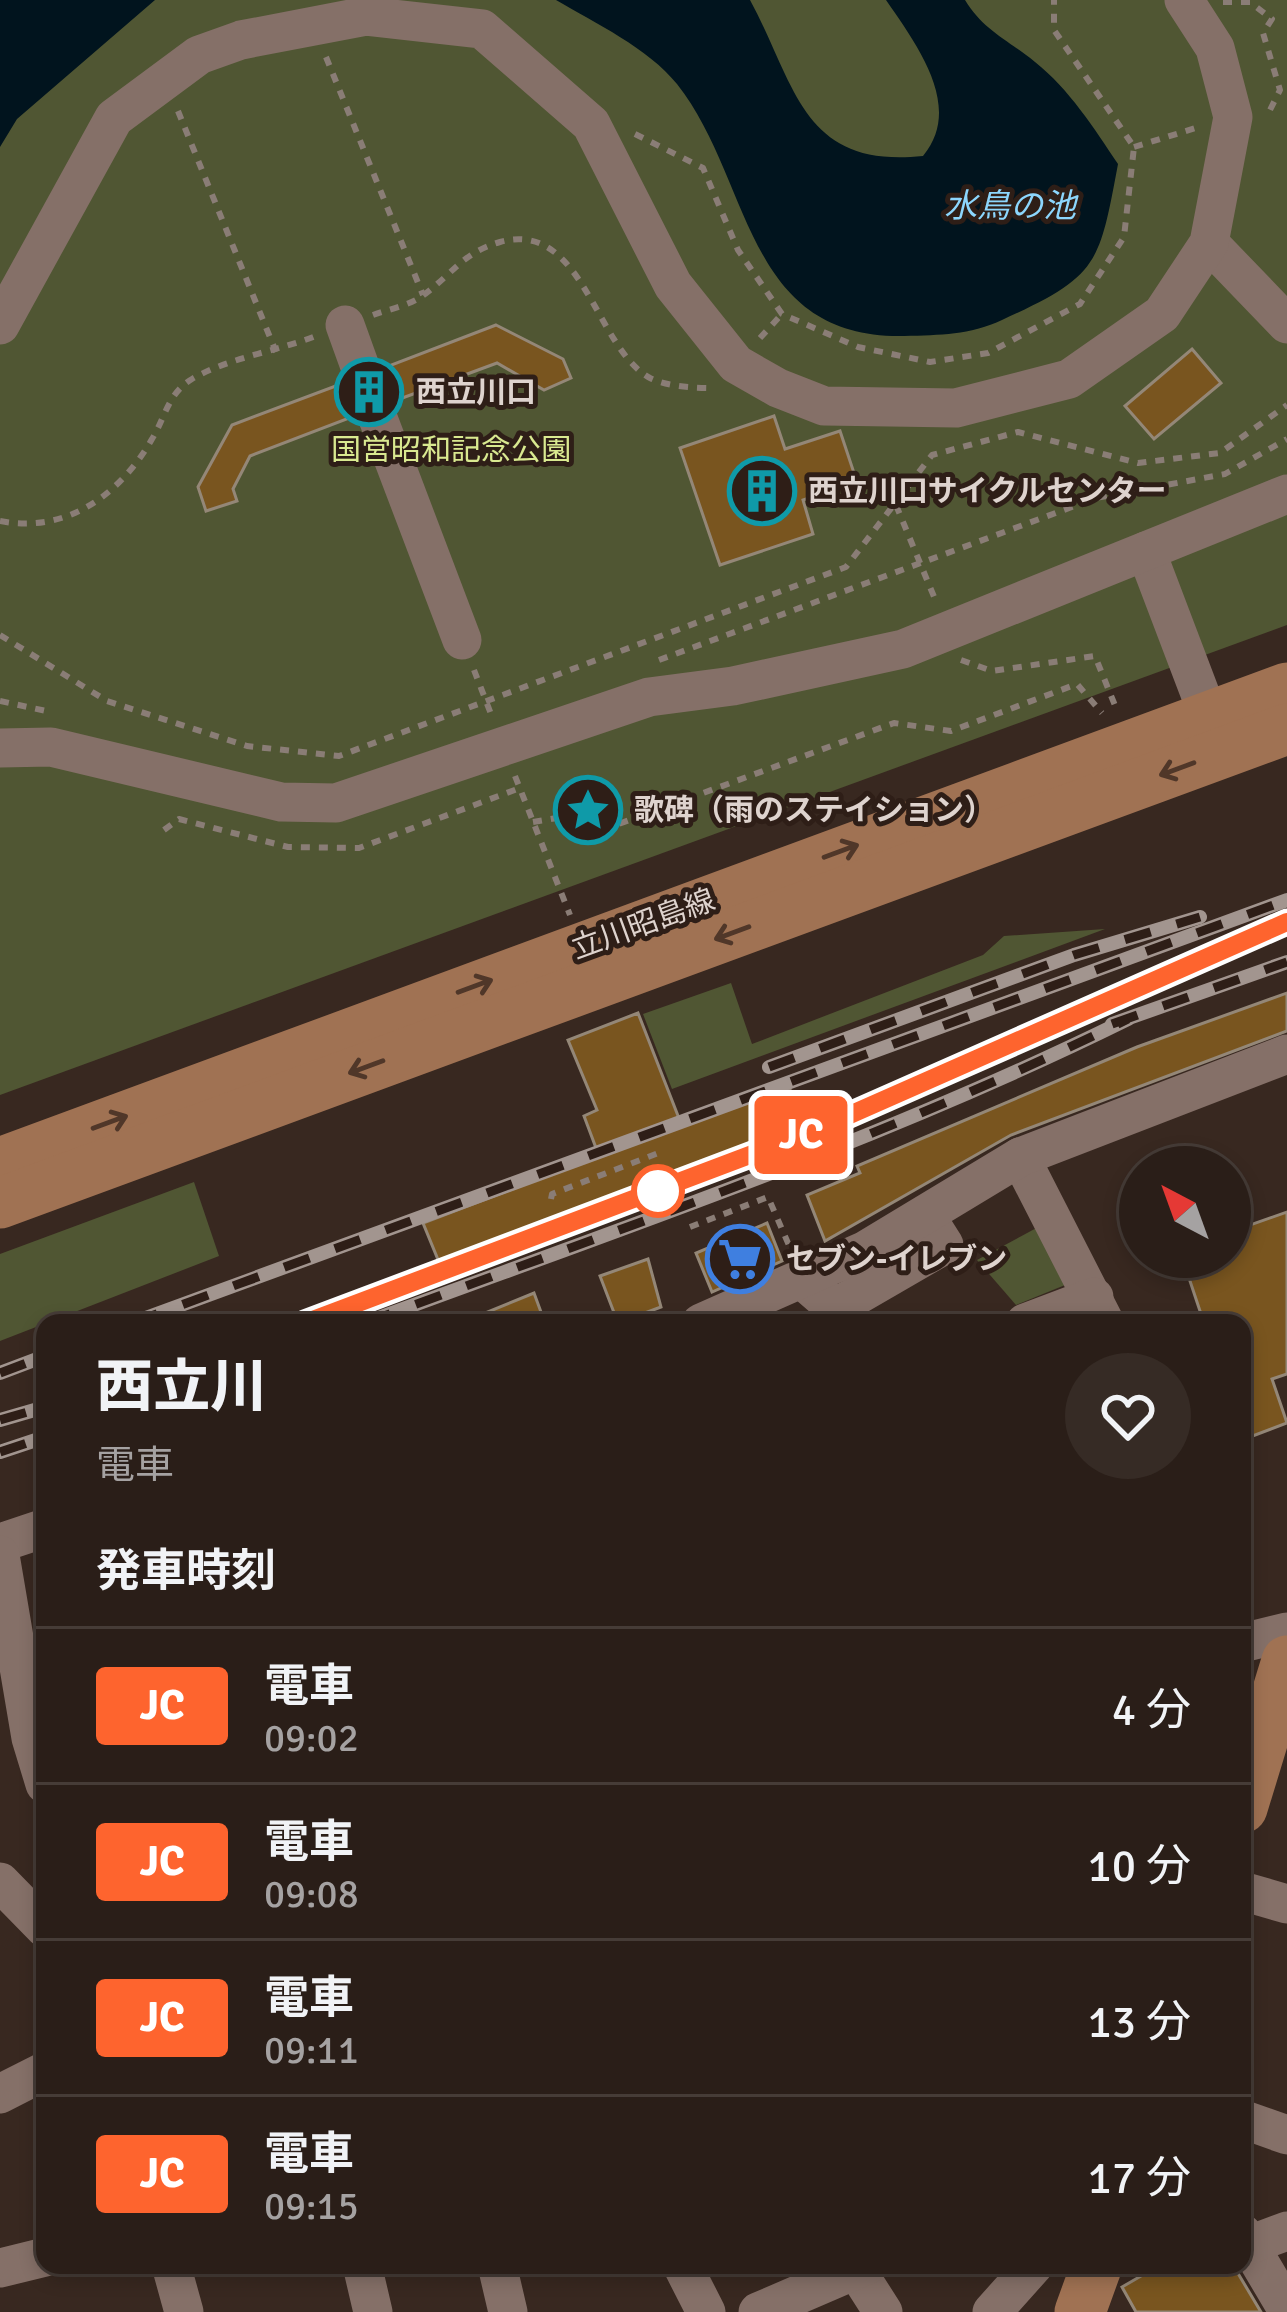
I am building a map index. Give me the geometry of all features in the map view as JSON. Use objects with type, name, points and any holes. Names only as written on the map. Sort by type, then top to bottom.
[{"type":"main road","name":"立川昭島線","points":[[0,1163],[1287,688]]},
{"type":"main road","name":"立川昭島線","points":[[0,1204],[1287,729]]},
{"type":"main road","points":[[1251,1747],[1264,1659]]},
{"type":"main road","points":[[1080,2312],[1094,2274]]},
{"type":"street","points":[[0,325],[114,118],[200,55],[366,16],[482,29],[591,124],[673,285],[736,364],[824,406],[956,408],[1069,379],[1162,314],[1209,243],[1233,117],[1215,48],[1184,0]]},
{"type":"street","points":[[1209,243],[1287,324]]},
{"type":"street","points":[[345,325],[462,640]]},
{"type":"street","points":[[0,748],[51,747],[280,802],[336,803],[649,697],[733,686],[930,638],[1287,494]]},
{"type":"street","points":[[1146,551],[1209,717]]},
{"type":"street","points":[[723,1314],[804,1281],[1020,1157],[1287,1054]]},
{"type":"street","points":[[1020,1157],[1099,1310]]},
{"type":"street","points":[[0,1543],[36,1531]]},
{"type":"street","points":[[0,1555],[36,1754]]},
{"type":"street","points":[[1264,1659],[1287,1632]]},
{"type":"street","points":[[0,1882],[36,1919]]},
{"type":"street","points":[[1251,1894],[1287,1904]]},
{"type":"street","points":[[0,2094],[36,2076]]},
{"type":"street","points":[[1251,2122],[1287,2135]]},
{"type":"street","points":[[1260,2236],[1287,2309]]},
{"type":"street","points":[[0,2268],[36,2259]]},
{"type":"street","points":[[173,2274],[184,2312]]},
{"type":"street","points":[[364,2274],[373,2312]]},
{"type":"street","points":[[499,2274],[508,2312]]},
{"type":"street","points":[[687,2274],[706,2312]]},
{"type":"street","points":[[758,2312],[841,2274]]},
{"type":"street","points":[[863,2274],[883,2312]]},
{"type":"street","points":[[992,2312],[1026,2274]]},
{"type":"path","points":[[591,124],[635,134],[703,168],[737,250],[782,314],[858,346],[931,362],[988,353],[1080,304],[1124,237],[1134,147],[1054,30],[1054,0]]},
{"type":"path","points":[[314,26],[423,296]]},
{"type":"path","points":[[166,80],[276,352]]},
{"type":"path","points":[[1134,147],[1233,117]]},
{"type":"path","points":[[0,635],[107,701],[247,746],[340,756],[846,567],[932,455],[1018,432],[1138,463],[1220,453],[1287,405]]},
{"type":"path","points":[[651,663],[1096,498],[1225,474],[1287,439]]},
{"type":"path","points":[[462,640],[495,724]]},
{"type":"path","points":[[533,821],[569,816],[605,829],[894,723],[951,731],[1077,684],[1102,713]]},
{"type":"path","points":[[0,701],[67,716]]},
{"type":"path","points":[[512,766],[572,921]]},
{"type":"path","points":[[551,1199],[552,1194],[661,1152]]},
{"type":"path","points":[[690,1227],[768,1197],[804,1281]]},
{"type":"green space","name":"国営昭和記念公園","points":[[0,0],[1287,0],[1287,625],[0,1095]]},
{"type":"green space","points":[[1105,929],[672,1089],[643,1014],[731,983],[752,1044],[983,955],[1004,936]]},
{"type":"green space","points":[[194,1182],[219,1256],[70,1314],[36,1314],[36,1327],[0,1341],[0,1254]]},
{"type":"green space","points":[[1042,1225],[1070,1283],[1016,1305],[977,1260]]},
{"type":"water","points":[[0,0],[155,0],[17,119],[0,147]]},
{"type":"water","name":"水鳥の池","points":[[556,0],[750,0],[808,115],[827,135],[851,149],[883,157],[923,156],[939,117],[932,76],[886,0],[965,0],[988,27],[1059,84],[1118,164],[1099,246],[1076,278],[990,325],[904,336],[851,330],[811,311],[781,283],[759,247],[702,123],[677,84],[636,48]]},
{"type":"building","points":[[496,325],[563,359],[571,378],[544,390],[497,363],[397,400],[383,387],[386,367]]},
{"type":"building","points":[[1192,349],[1221,383],[1154,439],[1125,406]]},
{"type":"building","points":[[341,384],[354,396],[352,417],[250,456],[233,489],[237,501],[206,511],[198,487],[232,425]]},
{"type":"building","name":"西立川口サイクルセンター","points":[[774,416],[785,449],[840,431],[857,482],[803,500],[813,534],[720,565],[680,448]]},
{"type":"building","points":[[1287,993],[1287,1031],[1011,1135],[825,1241],[807,1195],[860,1173],[857,1166],[1137,1047]]},
{"type":"building","points":[[638,1013],[682,1126],[789,1087],[804,1125],[439,1262],[423,1223],[599,1156],[584,1116],[597,1110],[568,1040]]},
{"type":"building","points":[[1287,1212],[1287,1374],[1272,1379],[1287,1423],[1251,1437],[1251,1314],[1201,1314],[1189,1278],[1251,1278],[1251,1225]]},
{"type":"building","points":[[767,1223],[782,1261],[712,1292],[696,1253]]},
{"type":"building","points":[[648,1259],[661,1307],[642,1314],[615,1314],[600,1276]]},
{"type":"building","points":[[534,1293],[542,1314],[483,1314]]},
{"type":"building","points":[[1144,2274],[1238,2274],[1261,2312],[1136,2312],[1122,2287]]},
{"type":"railway","points":[[157,1314],[1287,900]]},
{"type":"railway","points":[[769,1067],[1074,955],[1200,917]]},
{"type":"railway","points":[[329,1314],[811,1132],[1287,922]]},
{"type":"railway","points":[[1112,1024],[1287,962]]},
{"type":"railway","points":[[390,1314],[847,1143],[1128,1019]]},
{"type":"railway","points":[[0,1373],[36,1359]]},
{"type":"railway","points":[[0,1420],[36,1410]]},
{"type":"railway","points":[[0,1452],[36,1440]]},
{"type":"train","name":"JC","points":[[330,1314],[811,1132],[1287,922]]},
{"type":"place","name":"西立川口","points":[[369,392]]},
{"type":"place","name":"西立川口サイクルセンター","points":[[762,491]]},
{"type":"place","name":"歌碑（雨のステイション）","points":[[588,810]]},
{"type":"place","name":"セブン-イレブン","points":[[740,1259]]}]
